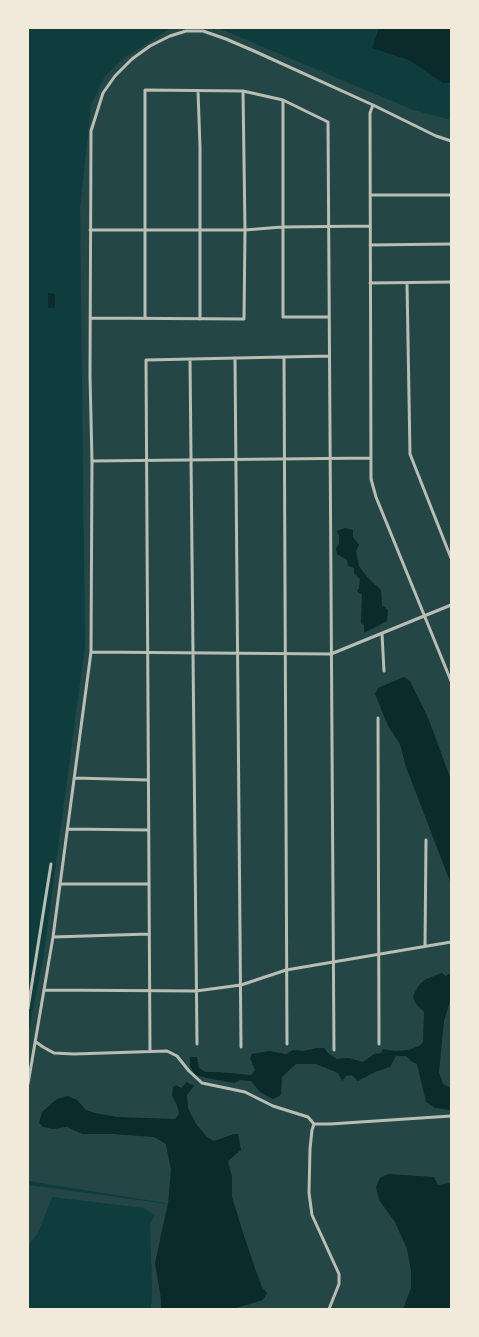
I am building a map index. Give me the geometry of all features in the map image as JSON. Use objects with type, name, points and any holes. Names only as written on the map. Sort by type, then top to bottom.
[{"type":"street","points":[[28,1084],[61,884],[91,652],[91,130],[103,93],[115,76],[132,59],[150,46],[170,36],[186,32],[203,32],[226,38],[373,105],[436,136],[451,141]]},
{"type":"street","points":[[146,318],[145,90],[243,91],[283,100],[328,122],[328,356],[334,1050]]},
{"type":"street","points":[[198,91],[200,147],[200,319]]},
{"type":"street","points":[[90,318],[244,319],[245,230],[243,91]]},
{"type":"street","points":[[283,100],[282,227],[284,317],[329,317]]},
{"type":"street","points":[[373,105],[370,113],[369,226],[371,479],[376,496],[451,681]]},
{"type":"street","points":[[370,194],[451,195]]},
{"type":"street","points":[[90,230],[245,230],[282,227],[369,226]]},
{"type":"street","points":[[370,246],[451,244]]},
{"type":"street","points":[[370,283],[451,282]]},
{"type":"street","points":[[408,283],[410,454],[451,558]]},
{"type":"street","points":[[150,1050],[146,360],[328,356]]},
{"type":"street","points":[[284,357],[287,1044]]},
{"type":"street","points":[[235,358],[242,1047]]},
{"type":"street","points":[[190,359],[197,1044]]},
{"type":"street","points":[[92,461],[371,458]]},
{"type":"street","points":[[91,652],[331,654],[451,605]]},
{"type":"street","points":[[382,634],[384,671]]},
{"type":"street","points":[[378,718],[379,1044]]},
{"type":"street","points":[[75,778],[148,780]]},
{"type":"street","points":[[68,829],[148,830]]},
{"type":"street","points":[[425,946],[426,840]]},
{"type":"street","points":[[28,1008],[51,864]]},
{"type":"street","points":[[61,884],[149,884]]},
{"type":"street","points":[[53,937],[149,934]]},
{"type":"street","points":[[44,990],[196,990],[241,985],[286,970],[451,942]]},
{"type":"street","points":[[36,1042],[54,1053],[74,1054],[150,1050],[167,1051],[177,1056],[189,1071],[202,1083],[245,1092],[273,1106],[308,1117],[314,1124],[451,1116]]},
{"type":"street","points":[[314,1124],[310,1149],[309,1193],[312,1215],[339,1274],[339,1284],[329,1309]]},
{"type":"shaded area","points":[[171,28],[218,28],[413,110],[451,120],[451,1268],[442,1309],[166,1309],[178,1205],[28,1181],[28,1034],[43,960],[85,646],[80,209],[91,105],[104,78],[124,58]]},
{"type":"shaded area","points":[[379,28],[451,28],[451,83],[443,83],[409,60],[372,48]]},
{"type":"shaded area","points":[[48,293],[55,294],[55,308],[48,308]]},
{"type":"shaded area","points":[[345,528],[353,530],[353,537],[359,545],[356,551],[359,566],[368,578],[381,590],[382,605],[388,610],[387,621],[364,633],[364,625],[361,623],[362,595],[357,591],[359,588],[360,579],[354,573],[354,568],[348,566],[347,560],[337,554],[336,548],[339,544],[339,536],[337,531]]},
{"type":"shaded area","points":[[404,677],[410,681],[429,720],[451,780],[451,884],[406,767],[400,744],[388,726],[375,694],[378,688]]},
{"type":"shaded area","points":[[442,973],[446,976],[450,973],[451,998],[444,1021],[439,1072],[443,1084],[451,1088],[451,1110],[435,1108],[426,1102],[417,1064],[412,1062],[406,1056],[396,1056],[390,1067],[375,1072],[358,1081],[352,1075],[346,1076],[342,1081],[338,1073],[316,1064],[296,1064],[282,1077],[281,1095],[273,1099],[260,1092],[251,1081],[240,1080],[234,1083],[207,1078],[195,1075],[190,1066],[190,1057],[197,1057],[199,1068],[205,1072],[251,1075],[255,1070],[250,1058],[252,1054],[269,1051],[286,1054],[293,1050],[303,1051],[324,1048],[329,1054],[337,1059],[349,1058],[363,1062],[374,1054],[381,1053],[383,1049],[395,1051],[409,1050],[419,1046],[423,1042],[424,1012],[416,1004],[413,996],[419,985],[426,979]]},
{"type":"shaded area","points":[[187,1082],[194,1086],[187,1095],[188,1108],[196,1124],[207,1137],[214,1141],[238,1134],[241,1150],[228,1161],[232,1177],[232,1197],[256,1271],[262,1287],[267,1293],[263,1300],[233,1309],[161,1309],[161,1299],[155,1263],[168,1204],[171,1170],[166,1144],[154,1137],[113,1134],[82,1134],[67,1127],[53,1129],[43,1127],[39,1123],[42,1112],[57,1099],[68,1096],[77,1100],[86,1110],[95,1113],[117,1117],[175,1119],[179,1114],[177,1105],[172,1096],[173,1087],[176,1085],[181,1088]]},
{"type":"shaded area","points":[[388,1174],[434,1177],[438,1185],[451,1183],[451,1309],[403,1309],[411,1288],[411,1271],[407,1249],[395,1222],[379,1200],[376,1187],[380,1178]]},
{"type":"shaded area","points":[[28,1185],[168,1204],[160,1237],[161,1309],[151,1309],[152,1286],[150,1225],[155,1215],[144,1208],[52,1197],[38,1233],[28,1245]]}]
